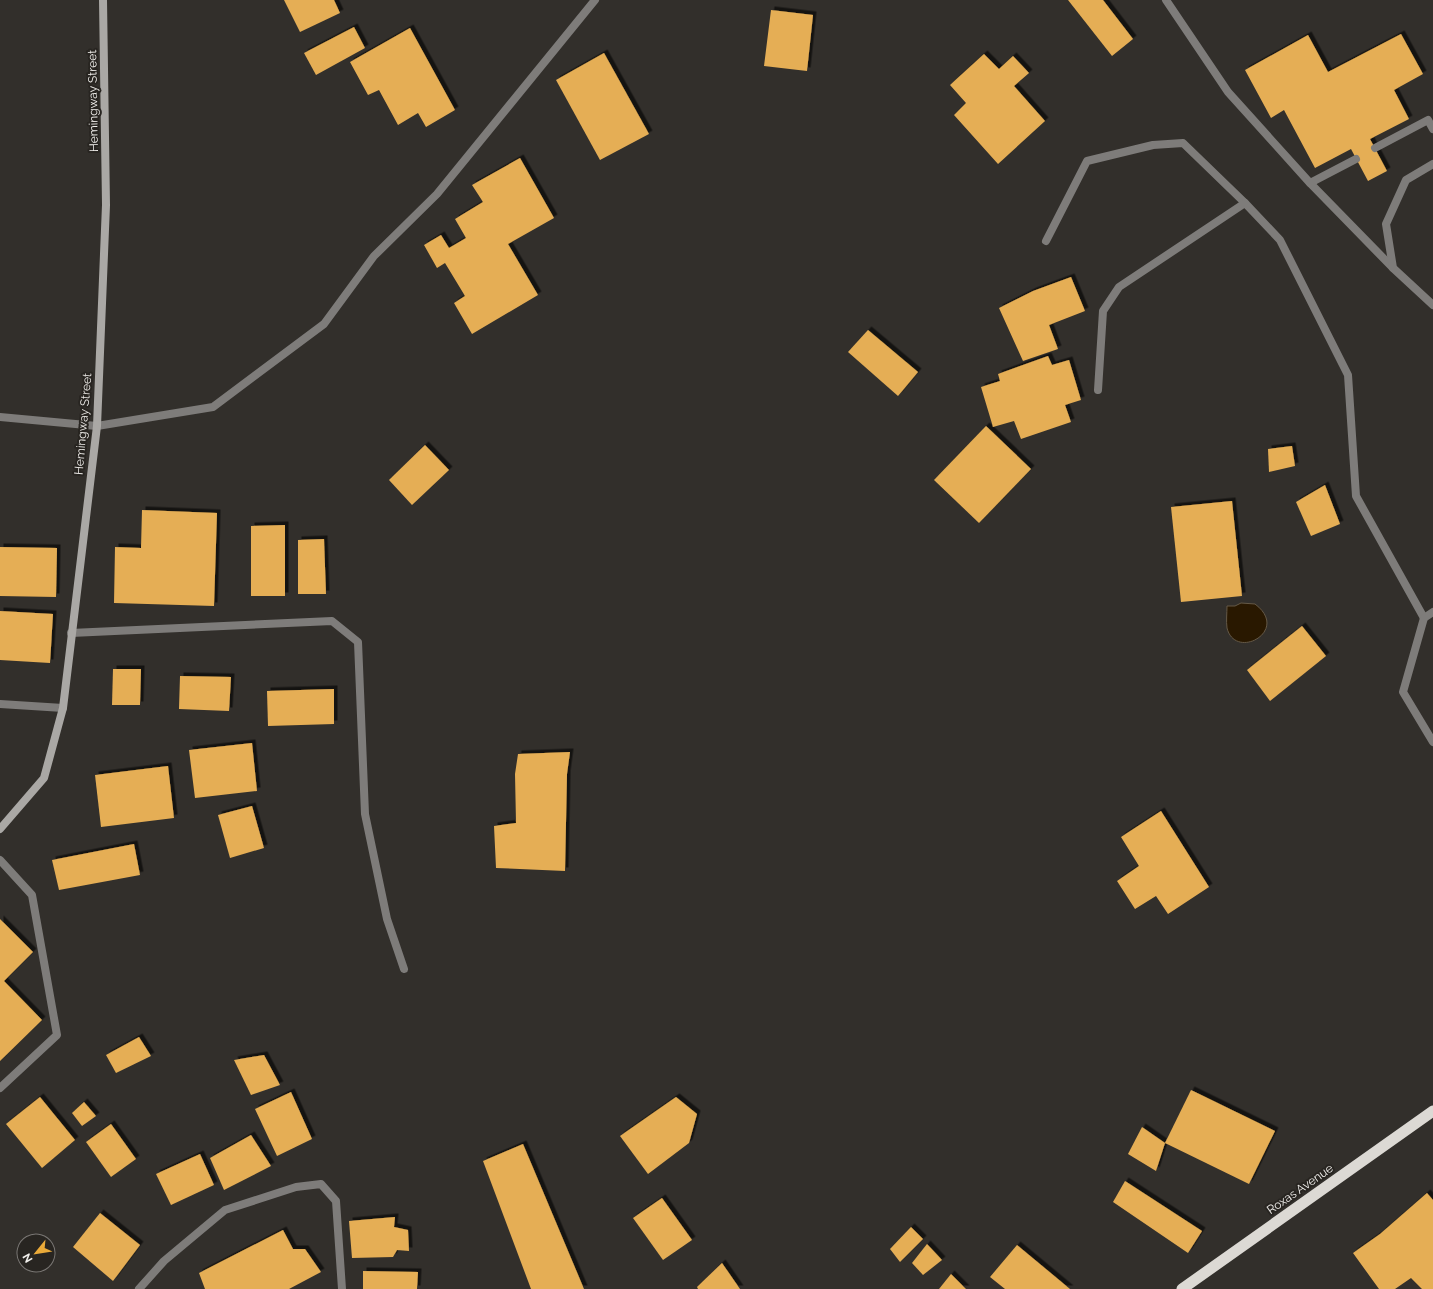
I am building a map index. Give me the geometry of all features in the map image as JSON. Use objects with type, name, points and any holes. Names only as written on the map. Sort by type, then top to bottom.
[{"type":"highway","name":"Roxas Avenue","points":[[1182,1289],[1433,1111]]},
{"type":"main road","name":"Hemingway Street","points":[[0,829],[44,778],[63,708],[97,426],[106,205],[103,0]]},
{"type":"street","points":[[0,417],[97,426],[213,407],[324,324],[374,256],[437,194],[595,0]]},
{"type":"street","points":[[1166,0],[1228,92],[1310,183],[1393,268],[1433,305]]},
{"type":"street","points":[[1375,148],[1428,120],[1433,129]]},
{"type":"street","points":[[1046,241],[1087,160],[1153,145],[1183,143],[1244,203],[1280,240],[1348,375],[1356,496],[1424,618]]},
{"type":"street","points":[[1310,183],[1356,159]]},
{"type":"street","points":[[1393,268],[1386,224],[1406,180],[1433,164]]},
{"type":"street","points":[[1098,390],[1103,311],[1119,287],[1244,203]]},
{"type":"street","points":[[1433,612],[1424,618],[1403,692],[1433,742]]},
{"type":"street","points":[[71,633],[332,621],[358,642],[365,814],[387,919],[404,969]]},
{"type":"street","points":[[0,704],[63,708]]},
{"type":"street","points":[[0,860],[32,895],[57,1035],[0,1088]]},
{"type":"street","points":[[139,1289],[164,1261],[225,1210],[296,1187],[321,1184],[336,1201],[342,1289]]},
{"type":"shaded area","points":[[1241,603],[1255,604],[1264,614],[1267,624],[1264,632],[1258,638],[1249,642],[1240,642],[1232,638],[1227,628],[1227,606],[1235,606]]},
{"type":"building","points":[[284,0],[334,0],[340,13],[300,32]]},
{"type":"building","points":[[1068,0],[1103,0],[1133,39],[1112,56]]},
{"type":"building","points":[[771,10],[813,15],[807,71],[764,66]]},
{"type":"building","points":[[354,27],[365,48],[316,75],[304,53]]},
{"type":"building","points":[[410,28],[455,110],[426,127],[418,113],[398,125],[379,90],[368,95],[350,62]]},
{"type":"building","points":[[1401,34],[1423,74],[1394,90],[1409,119],[1370,139],[1387,171],[1368,181],[1351,149],[1315,168],[1284,110],[1271,118],[1245,70],[1308,35],[1328,72]]},
{"type":"building","points":[[604,53],[649,134],[600,160],[556,80]]},
{"type":"building","points":[[984,54],[999,69],[1013,56],[1029,73],[1014,86],[1045,121],[998,164],[954,115],[966,103],[950,85]]},
{"type":"building","points":[[520,158],[554,218],[508,244],[538,295],[472,334],[454,303],[465,296],[445,263],[437,268],[424,245],[441,235],[449,248],[466,238],[455,219],[483,202],[472,185]]},
{"type":"building","points":[[1071,277],[1085,311],[1049,325],[1058,349],[1023,361],[999,308],[1033,291]]},
{"type":"building","points":[[868,330],[918,372],[898,396],[848,352]]},
{"type":"building","points":[[1048,356],[1052,365],[1069,360],[1081,400],[1065,405],[1071,422],[1021,439],[1014,421],[993,427],[981,387],[1000,381],[998,374]]},
{"type":"building","points":[[986,426],[1031,469],[979,523],[934,480]]},
{"type":"building","points":[[425,445],[449,470],[412,505],[389,480]]},
{"type":"building","points":[[1292,446],[1295,466],[1269,472],[1268,449]]},
{"type":"building","points":[[1325,485],[1340,524],[1311,536],[1296,502]]},
{"type":"building","points":[[1232,501],[1242,596],[1181,602],[1171,507]]},
{"type":"building","points":[[142,510],[217,513],[214,606],[114,603],[115,547],[141,548]]},
{"type":"building","points":[[285,525],[285,596],[251,596],[251,526]]},
{"type":"building","points":[[324,539],[326,594],[298,594],[298,540]]},
{"type":"building","points":[[0,547],[57,548],[56,597],[0,596]]},
{"type":"building","points":[[0,611],[53,614],[50,663],[0,660]]},
{"type":"building","points":[[1302,626],[1326,656],[1270,701],[1247,670]]},
{"type":"building","points":[[113,669],[141,669],[140,705],[112,705]]},
{"type":"building","points":[[180,676],[231,677],[229,711],[179,709]]},
{"type":"building","points":[[334,689],[334,724],[268,726],[267,691]]},
{"type":"building","points":[[252,743],[257,791],[195,798],[189,750]]},
{"type":"building","points":[[570,752],[567,774],[565,871],[496,868],[494,826],[516,823],[515,774],[518,754]]},
{"type":"building","points":[[168,766],[174,818],[101,827],[95,775]]},
{"type":"building","points":[[252,806],[264,848],[230,858],[218,815]]},
{"type":"building","points":[[1161,811],[1209,887],[1168,914],[1156,896],[1135,909],[1117,881],[1139,866],[1121,837]]},
{"type":"building","points":[[134,844],[140,875],[59,890],[52,860]]},
{"type":"building","points":[[0,919],[33,952],[4,981],[42,1020],[0,1061]]},
{"type":"building","points":[[139,1037],[151,1056],[116,1073],[106,1055]]},
{"type":"building","points":[[264,1055],[280,1085],[251,1095],[234,1060]]},
{"type":"building","points":[[1191,1090],[1275,1131],[1249,1184],[1165,1143]]},
{"type":"building","points":[[291,1092],[312,1139],[277,1156],[255,1109]]},
{"type":"building","points":[[40,1097],[75,1140],[42,1168],[6,1124]]},
{"type":"building","points":[[676,1097],[697,1114],[689,1143],[648,1174],[620,1136]]},
{"type":"building","points":[[84,1102],[96,1116],[82,1126],[72,1113]]},
{"type":"building","points":[[111,1124],[136,1159],[111,1177],[86,1142]]},
{"type":"building","points":[[1142,1127],[1165,1143],[1156,1171],[1128,1154]]},
{"type":"building","points":[[251,1135],[271,1166],[224,1190],[210,1158]]},
{"type":"building","points":[[523,1144],[584,1289],[531,1289],[483,1161]]},
{"type":"building","points":[[200,1154],[214,1185],[171,1205],[156,1174]]},
{"type":"building","points":[[1125,1181],[1202,1231],[1188,1253],[1113,1202]]},
{"type":"building","points":[[1427,1193],[1433,1200],[1433,1289],[1422,1289],[1411,1278],[1395,1289],[1379,1289],[1353,1253],[1380,1234]]},
{"type":"building","points":[[662,1198],[692,1240],[663,1260],[633,1218]]},
{"type":"building","points":[[100,1213],[140,1245],[113,1281],[73,1247]]},
{"type":"building","points":[[395,1217],[394,1227],[408,1230],[409,1251],[397,1250],[393,1257],[352,1258],[349,1221]]},
{"type":"building","points":[[911,1227],[923,1239],[900,1262],[890,1249]]},
{"type":"building","points":[[283,1230],[293,1249],[305,1249],[321,1272],[289,1289],[205,1289],[199,1273]]},
{"type":"building","points":[[927,1244],[942,1260],[923,1275],[912,1263]]},
{"type":"building","points":[[1017,1245],[1070,1289],[1005,1289],[990,1277]]},
{"type":"building","points":[[722,1263],[740,1289],[698,1289],[697,1287]]},
{"type":"building","points":[[363,1271],[418,1272],[417,1289],[363,1289]]},
{"type":"building","points":[[951,1274],[966,1289],[939,1289]]}]
